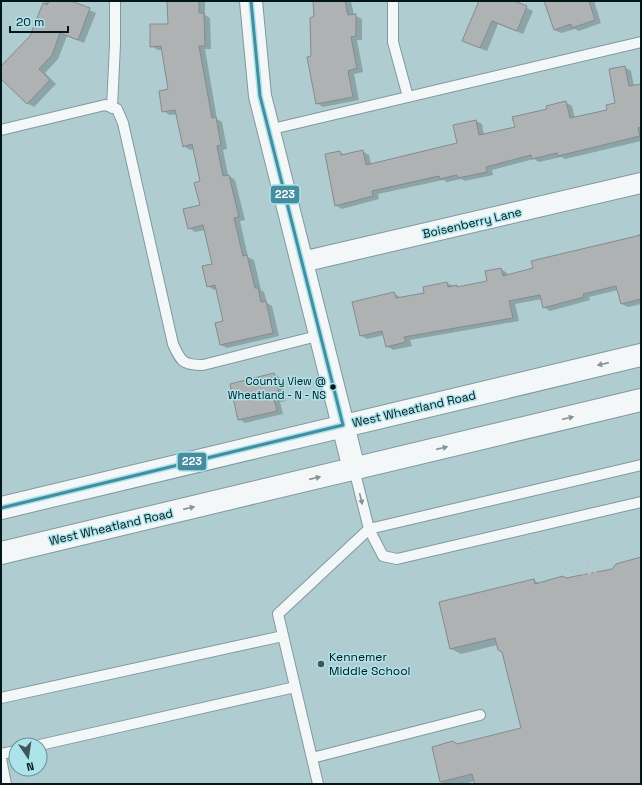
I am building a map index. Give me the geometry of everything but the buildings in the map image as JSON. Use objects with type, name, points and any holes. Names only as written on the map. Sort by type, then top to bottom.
[{"type":"main road","points":[[251,1],[260,96],[354,469]]},
{"type":"main road","name":"West Wheatland Road","points":[[1,508],[343,425],[641,355]]},
{"type":"main road","name":"West Wheatland Road","points":[[1,553],[641,400]]},
{"type":"street","name":"Boisenberry Lane","points":[[302,262],[641,183]]},
{"type":"lane","points":[[112,108],[115,1]]},
{"type":"lane","points":[[393,1],[393,42],[408,97]]},
{"type":"lane","points":[[268,130],[577,59],[641,42]]},
{"type":"lane","points":[[1,130],[105,105],[116,109],[123,123],[173,344],[179,358],[189,365],[203,365],[321,335]]},
{"type":"lane","points":[[318,784],[278,614],[369,530],[641,465]]},
{"type":"lane","points":[[354,469],[369,530],[383,556],[397,559],[641,502]]},
{"type":"lane","points":[[1,698],[283,636]]},
{"type":"lane","points":[[48,744],[295,687]]},
{"type":"lane","points":[[312,758],[480,715]]},
{"type":"lane","points":[[1,759],[6,784]]},
{"type":"path","points":[[528,547],[573,573],[590,574],[606,564],[629,524]]},
{"type":"path","points":[[581,536],[590,574]]},
{"type":"transit line","name":"223","points":[[1,508],[343,425],[260,96],[251,1]]},
{"type":"place","name":"County View @ Wheatland - N - NS","points":[[333,387]]},
{"type":"place","name":"Kennemer Middle School","points":[[321,664]]}]
